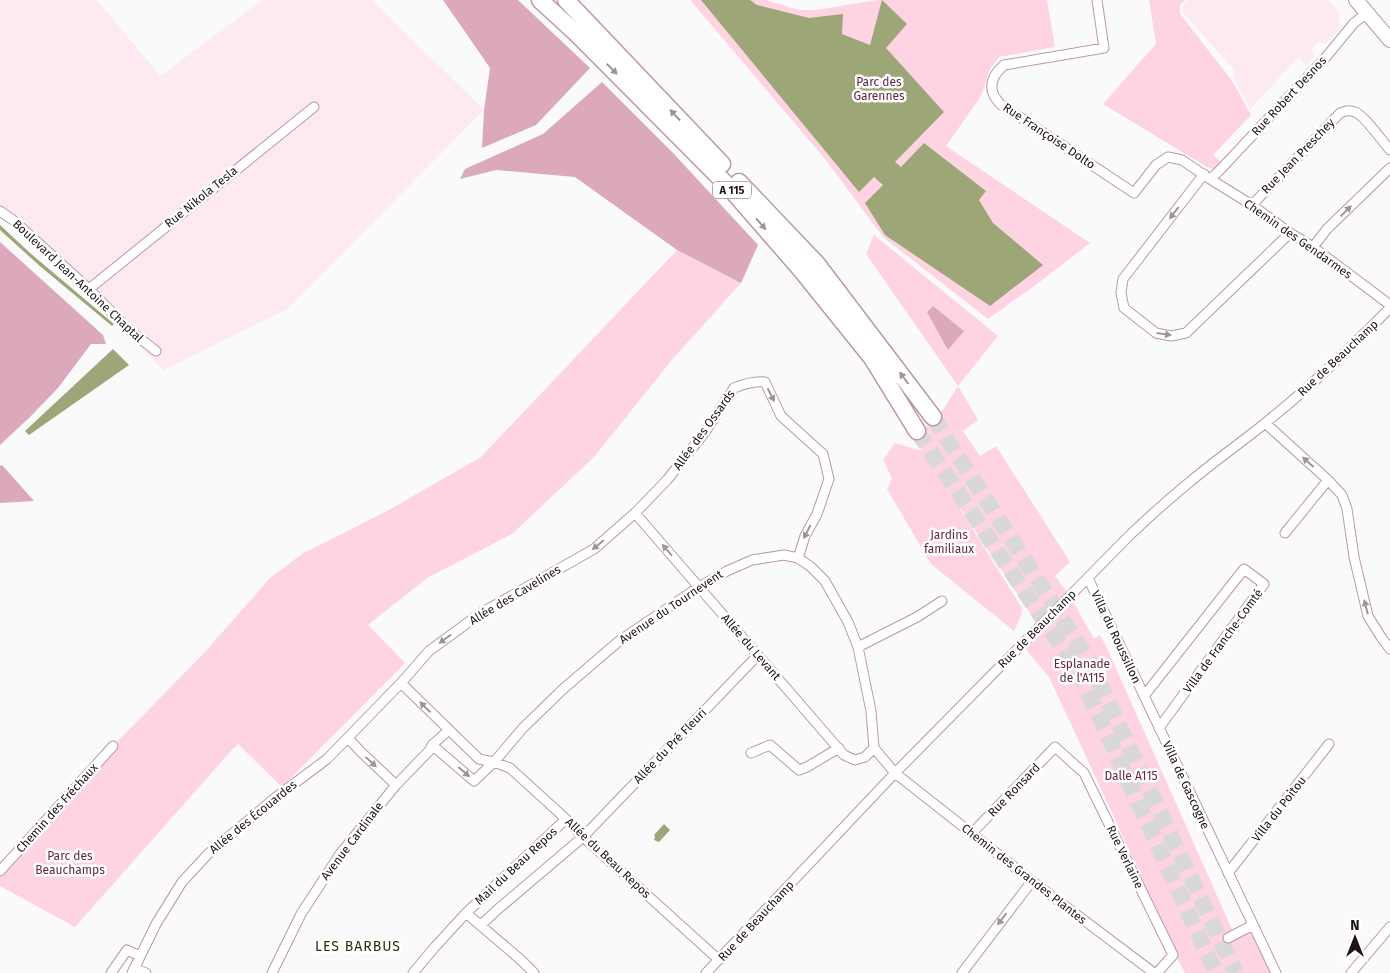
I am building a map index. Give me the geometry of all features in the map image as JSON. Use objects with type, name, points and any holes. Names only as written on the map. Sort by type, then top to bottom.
[{"type":"highway","points":[[529,0],[578,35]]},
{"type":"highway","name":"A 115","points":[[540,0],[578,35],[730,188],[802,271],[872,358],[917,431]]},
{"type":"highway","name":"A 115","points":[[566,0],[816,264],[933,417]]},
{"type":"main road","points":[[1356,0],[1390,40]]},
{"type":"street","name":"Rue Françoise Dolto","points":[[1097,0],[1104,48],[1004,65],[995,72],[992,93],[1000,104],[1134,193],[1156,165],[1168,157],[1182,160],[1207,177]]},
{"type":"street","name":"Rue Robert Desnos","points":[[1290,233],[1186,333],[1171,336],[1156,333],[1124,308],[1120,293],[1122,279],[1207,177],[1219,171],[1326,57],[1354,23],[1367,13]]},
{"type":"street","name":"Rue Nikola Tesla","points":[[89,289],[314,107]]},
{"type":"street","name":"Rue Jean Preschey","points":[[1252,205],[1344,111],[1356,112],[1363,117],[1390,150]]},
{"type":"street","points":[[1313,247],[1328,228],[1390,168]]},
{"type":"street","name":"Chemin des Gendarmes","points":[[1207,177],[1313,247],[1390,307]]},
{"type":"street","name":"Boulevard Jean-Antoine Chaptal","points":[[0,211],[13,220],[89,289],[128,329],[156,351]]},
{"type":"street","name":"Rue de Beauchamp","points":[[706,973],[895,773],[1124,541],[1163,504],[1303,392],[1390,307]]},
{"type":"street","name":"Allée des Ossards","points":[[635,514],[667,480],[705,432],[734,388],[750,383],[764,382],[782,416],[823,454],[829,479],[817,514],[805,536],[798,558]]},
{"type":"street","points":[[1265,423],[1339,490],[1345,500],[1354,557],[1368,616],[1390,649]]},
{"type":"street","points":[[1285,533],[1328,480]]},
{"type":"street","name":"Allée du Levant","points":[[635,514],[844,755],[855,760],[865,757],[874,748]]},
{"type":"street","name":"Allée des Cavelines","points":[[401,683],[429,651],[481,613],[594,549],[635,514]]},
{"type":"street","name":"Avenue du Tournevent","points":[[432,745],[474,782],[494,762],[522,728],[562,690],[619,642],[727,570],[752,560],[784,555],[798,558]]},
{"type":"street","points":[[798,558],[811,566],[825,581],[848,622],[858,647],[871,711],[874,748],[895,773]]},
{"type":"street","name":"Villa de Franche-Comté","points":[[1144,696],[1244,569],[1264,584],[1159,728]]},
{"type":"street","name":"Villa du Roussillon","points":[[1088,578],[1144,696]]},
{"type":"street","points":[[858,647],[917,617],[942,601]]},
{"type":"street","name":"Allée du Pré Fleuri","points":[[583,837],[758,655]]},
{"type":"street","name":"Allée du Beau Repos","points":[[401,683],[479,759],[510,768],[719,960]]},
{"type":"street","name":"Allée des Écouardes","points":[[133,971],[156,924],[182,882],[207,855],[275,798],[327,759],[401,683]]},
{"type":"street","name":"Villa de Gascogne","points":[[1144,696],[1276,973]]},
{"type":"street","name":"Avenue Cardinale","points":[[272,973],[301,914],[340,854],[396,785],[432,745],[449,730]]},
{"type":"street","points":[[348,738],[396,785]]},
{"type":"street","name":"Villa du Poitou","points":[[1228,873],[1329,744]]},
{"type":"street","points":[[750,753],[770,745],[799,770],[839,748]]},
{"type":"street","name":"Chemin des Fréchaux","points":[[0,871],[113,746]]},
{"type":"street","name":"Rue Ronsard","points":[[972,833],[1055,747]]},
{"type":"street","name":"Rue Verlaine","points":[[1055,747],[1084,773],[1172,955],[1155,973]]},
{"type":"street","name":"Chemin des Grandes Plantes","points":[[895,773],[1032,881],[1155,973]]},
{"type":"street","name":"Mail du Beau Repos","points":[[413,973],[466,914],[566,819]]},
{"type":"street","name":"Mail du Beau Repos","points":[[481,925],[583,837]]},
{"type":"street","points":[[962,973],[1032,881]]},
{"type":"street","points":[[466,914],[481,925],[534,973]]},
{"type":"street","points":[[1228,938],[1253,925]]},
{"type":"street","points":[[1351,973],[1390,926]]},
{"type":"street","points":[[111,973],[127,950],[140,956]]},
{"type":"street","points":[[133,971],[146,973]]},
{"type":"shaded area","points":[[0,0],[97,0],[160,76],[262,0],[372,0],[484,110],[286,310],[163,370],[0,207]]},
{"type":"shaded area","points":[[443,0],[518,0],[590,68],[536,125],[482,148],[484,110],[490,68]]},
{"type":"shaded area","points":[[701,0],[750,0],[757,5],[809,18],[843,14],[842,34],[870,45],[882,0],[907,24],[886,48],[944,112],[895,162],[901,167],[924,143],[986,191],[979,200],[993,223],[1043,265],[990,306],[885,235],[865,203],[883,185],[874,177],[859,192]]},
{"type":"shaded area","points":[[1188,0],[1329,0],[1339,12],[1339,29],[1325,44],[1318,42],[1312,49],[1314,57],[1306,65],[1298,58],[1250,109],[1233,76],[1236,72],[1183,13],[1184,3]]},
{"type":"shaded area","points":[[602,82],[674,154],[758,245],[741,283],[677,250],[575,177],[496,170],[460,179],[465,169],[543,134]]},
{"type":"shaded area","points":[[0,225],[114,324],[112,326],[41,267],[0,230]]},
{"type":"shaded area","points":[[0,242],[103,335],[106,344],[91,344],[58,388],[0,445]]},
{"type":"shaded area","points":[[933,306],[964,331],[948,350],[927,312]]},
{"type":"shaded area","points":[[113,349],[129,365],[29,435],[25,431]]},
{"type":"shaded area","points":[[2,465],[34,501],[0,503],[0,466]]},
{"type":"shaded area","points":[[664,824],[670,830],[659,842],[654,840],[654,835]]},
{"type":"green space","name":"Parc des Garennes","points":[[692,0],[766,0],[799,10],[816,10],[878,0],[1047,0],[1055,47],[999,57],[990,69],[981,96],[946,146],[1090,243],[988,319],[883,237],[825,159]]},
{"type":"green space","points":[[1149,0],[1185,0],[1180,5],[1180,14],[1233,82],[1251,115],[1213,155],[1222,163],[1219,171],[1207,167],[1103,104],[1156,44]]},
{"type":"green space","points":[[874,235],[998,336],[958,386],[866,254]]},
{"type":"green space","name":"Parc des Beauchamps","points":[[677,250],[741,283],[671,361],[594,457],[512,534],[427,578],[368,625],[405,663],[282,787],[238,744],[75,927],[0,886],[0,871],[113,746],[204,653],[270,578],[302,554],[387,511],[481,457]]},
{"type":"green space","name":"Esplanade de l'A115","points":[[958,386],[978,420],[963,431],[980,456],[996,446],[1070,562],[1055,576],[1070,596],[1094,639],[1100,635],[1107,648],[1234,934],[1252,925],[1275,973],[1185,973],[1049,677],[1023,646],[1040,628],[943,482],[1022,608],[1021,616],[1014,631],[931,564],[887,489],[892,478],[883,460],[895,443],[922,451],[911,434],[934,421]]},
{"type":"tunnel","points":[[933,417],[1087,657],[1236,973]]},
{"type":"tunnel","points":[[917,431],[1079,673],[1216,973]]},
{"type":"district","name":"LES BARBUS","points":[[358,946]]},
{"type":"park label","name":"Jardins familiaux","points":[[949,542]]},
{"type":"park label","name":"Dalle A115","points":[[1131,776]]}]
